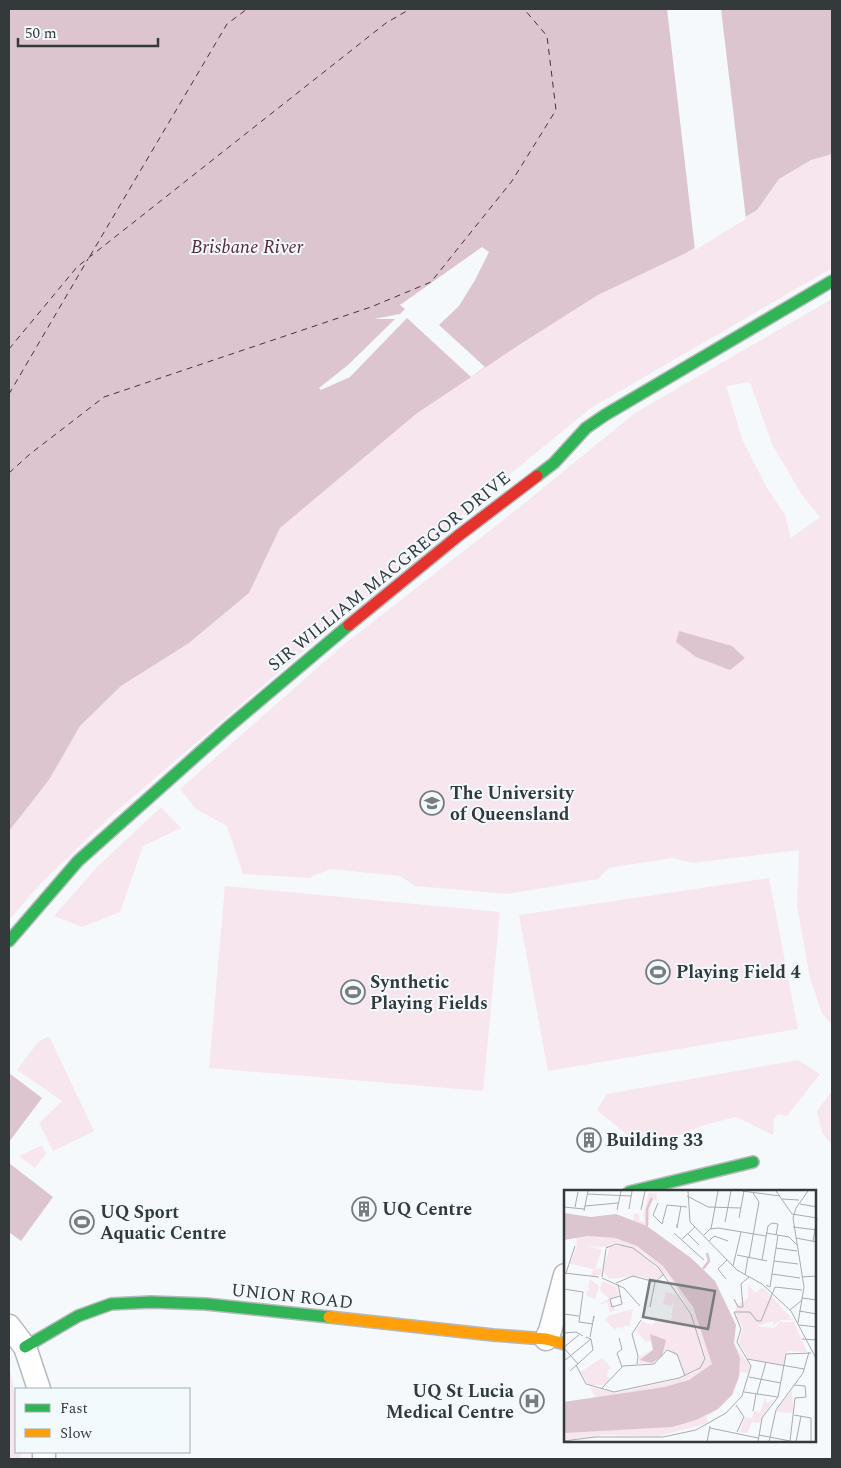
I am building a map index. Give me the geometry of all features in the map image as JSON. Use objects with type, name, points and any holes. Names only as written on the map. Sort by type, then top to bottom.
[{"type":"street","name":"SIR WILLIAM MACGREGOR DRIVE","points":[[9,941],[78,861],[299,665],[458,536],[554,463],[586,428],[613,410],[832,281]]},
{"type":"street","points":[[637,1190],[754,1162]]},
{"type":"street","points":[[555,1342],[550,1331],[564,1279]]},
{"type":"street","name":"UNION ROAD","points":[[25,1348],[78,1316],[111,1304],[151,1302],[206,1304],[555,1342]]},
{"type":"street","points":[[9,1326],[25,1348],[39,1388]]},
{"type":"shaded area","points":[[832,154],[832,268],[591,408],[498,484],[112,815],[43,881],[9,920],[9,831],[49,780],[80,726],[121,686],[189,643],[249,593],[280,528],[416,414],[485,367],[598,295],[686,253],[757,210],[779,179],[811,160]]},
{"type":"shaded area","points":[[832,299],[832,1025],[822,1013],[810,978],[797,906],[799,850],[693,863],[672,858],[608,868],[598,879],[507,894],[415,886],[400,876],[330,869],[309,878],[243,874],[227,826],[196,809],[180,789],[342,646],[516,510],[635,413]],"holes":[[[750,382],[772,444],[802,495],[820,517],[791,538],[785,515],[767,488],[743,441],[726,386]]]},
{"type":"shaded area","points":[[161,807],[181,828],[143,846],[120,912],[82,927],[54,916],[96,868]]},
{"type":"shaded area","name":"Playing Field 4","points":[[769,878],[798,1029],[548,1071],[519,915]]},
{"type":"shaded area","points":[[225,886],[500,912],[483,1091],[209,1068]]},
{"type":"shaded area","points":[[49,1036],[94,1131],[53,1151],[39,1123],[62,1101],[17,1070],[38,1042]]},
{"type":"shaded area","points":[[798,1060],[820,1074],[787,1116],[778,1114],[774,1118],[773,1135],[736,1117],[706,1125],[660,1142],[643,1143],[635,1141],[597,1110],[607,1094]]},
{"type":"shaded area","points":[[832,1091],[832,1145],[822,1132],[817,1111]]},
{"type":"shaded area","points":[[42,1145],[46,1154],[35,1168],[19,1156]]},
{"type":"shaded area","points":[[9,1367],[15,1393],[15,1453],[21,1453],[20,1459],[9,1459]]},
{"type":"water","name":"Brisbane River","points":[[9,9],[832,9],[832,154],[811,160],[779,179],[757,210],[686,253],[598,295],[416,414],[280,528],[249,593],[189,643],[121,686],[80,726],[49,780],[9,831]]},
{"type":"water","points":[[679,631],[732,646],[745,658],[730,670],[696,657],[676,642]]},
{"type":"water","points":[[9,1073],[42,1098],[9,1142]]},
{"type":"water","points":[[9,1163],[53,1197],[21,1241],[9,1232]]},
{"type":"pier","points":[[667,9],[721,9],[746,219],[695,250]]},
{"type":"pier","points":[[482,247],[489,252],[475,280],[459,306],[439,325],[485,367],[471,377],[407,318],[350,377],[321,390],[319,388],[348,365],[395,319],[374,319],[400,314],[405,309],[400,305]]},
{"type":"ferry route","points":[[90,256],[227,24],[247,9]]},
{"type":"ferry route","points":[[9,349],[77,267],[386,23],[410,9]]},
{"type":"ferry route","points":[[9,473],[30,454],[104,397],[371,307],[431,282],[512,181],[556,110],[547,36],[524,9]]},
{"type":"ferry route","points":[[9,394],[88,259]]},
{"type":"traffic: fast","points":[[537,476],[554,463],[586,428],[605,415],[832,281]]},
{"type":"traffic: fast","points":[[9,941],[78,861],[226,729],[349,625]]},
{"type":"traffic: fast","points":[[637,1190],[753,1162]]},
{"type":"traffic: fast","points":[[25,1347],[78,1316],[111,1304],[151,1302],[206,1304],[329,1317]]},
{"type":"traffic: slow","points":[[329,1317],[546,1339],[564,1344]]},
{"type":"traffic: jam","points":[[349,625],[458,536],[537,476]]},
{"type":"place","name":"The University of Queensland","points":[[432,803]]},
{"type":"place","name":"Playing Field 4","points":[[658,972]]},
{"type":"place","name":"Synthetic Playing Fields","points":[[353,992]]},
{"type":"place","name":"Building 33","points":[[589,1140]]},
{"type":"place","name":"UQ Centre","points":[[364,1209]]},
{"type":"place","name":"UQ Sport Aquatic Centre","points":[[82,1222]]},
{"type":"place","name":"UQ St Lucia Medical Centre","points":[[532,1401]]}]
